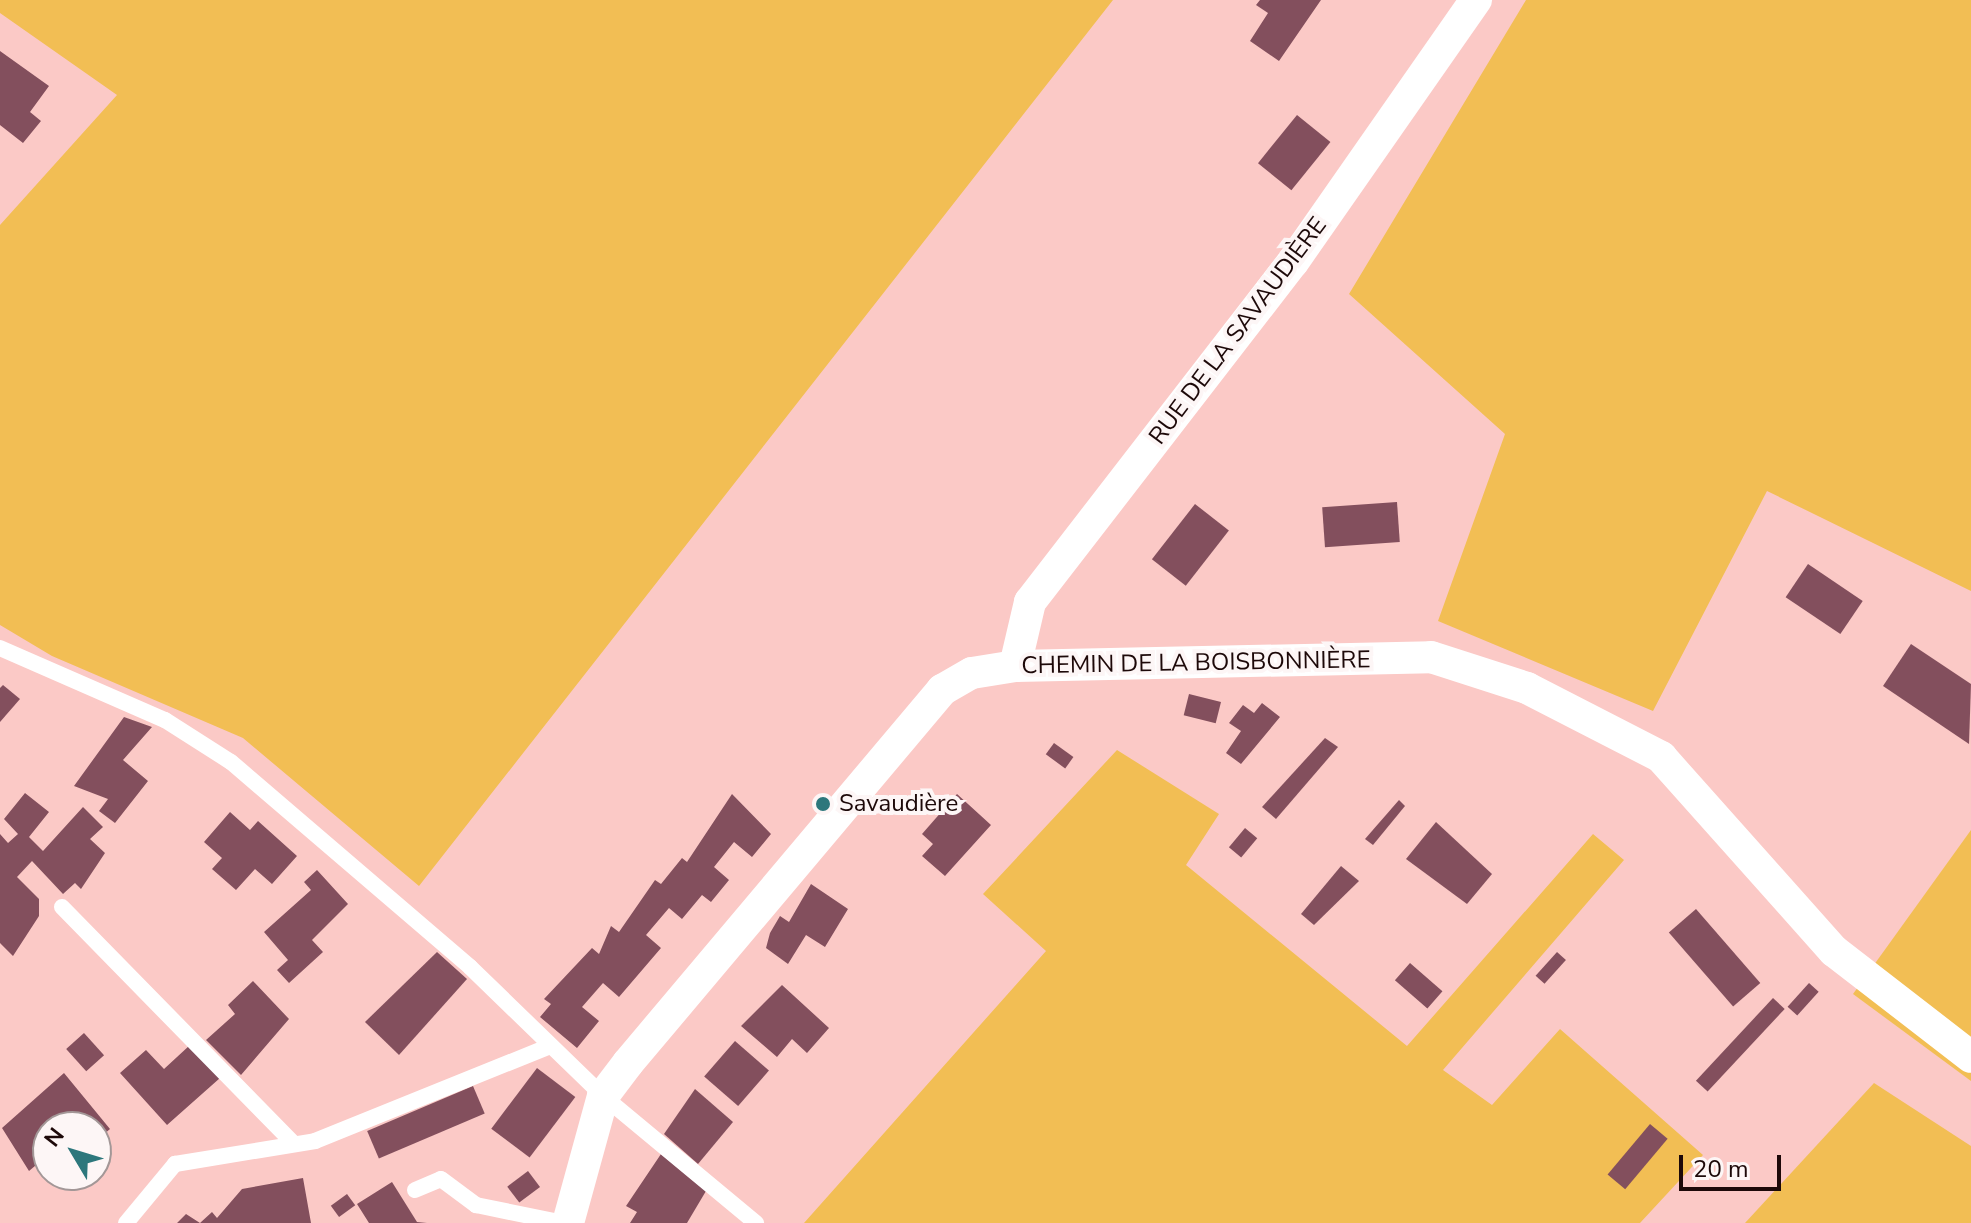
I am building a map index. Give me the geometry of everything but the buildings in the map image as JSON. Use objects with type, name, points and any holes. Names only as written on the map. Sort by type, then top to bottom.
[{"type":"street","name":"RUE DE LA SAVAUDIÈRE","points":[[1015,666],[1030,602],[1293,262],[1476,0]]},
{"type":"street","name":"CHEMIN DE LA BOISBONNIÈRE","points":[[566,1223],[603,1096],[942,690],[972,673],[1015,666],[1431,657],[1527,688],[1661,757],[1834,951],[1971,1057]]},
{"type":"lane","points":[[0,648],[165,720],[231,762],[470,967],[548,1047],[603,1096],[756,1223]]},
{"type":"lane","points":[[62,907],[293,1143]]},
{"type":"lane","points":[[126,1223],[175,1164],[315,1141],[548,1047]]},
{"type":"lane","points":[[415,1190],[441,1179],[476,1205],[566,1223]]},
{"type":"shaded area","points":[[0,0],[1113,0],[419,886],[243,738],[52,656],[0,625],[0,225],[117,95],[0,13]]},
{"type":"shaded area","points":[[1526,0],[1971,0],[1971,591],[1767,491],[1653,711],[1438,621],[1505,434],[1349,294]]},
{"type":"shaded area","points":[[1117,750],[1219,814],[1186,865],[1407,1046],[1593,834],[1624,860],[1443,1070],[1492,1105],[1560,1029],[1703,1155],[1640,1223],[804,1223],[1046,951],[983,894]]},
{"type":"shaded area","points":[[1971,830],[1971,1081],[1853,994]]},
{"type":"shaded area","points":[[1874,1083],[1971,1146],[1971,1223],[1745,1223]]},
{"type":"place","name":"Savaudière","points":[[823,804]]}]
